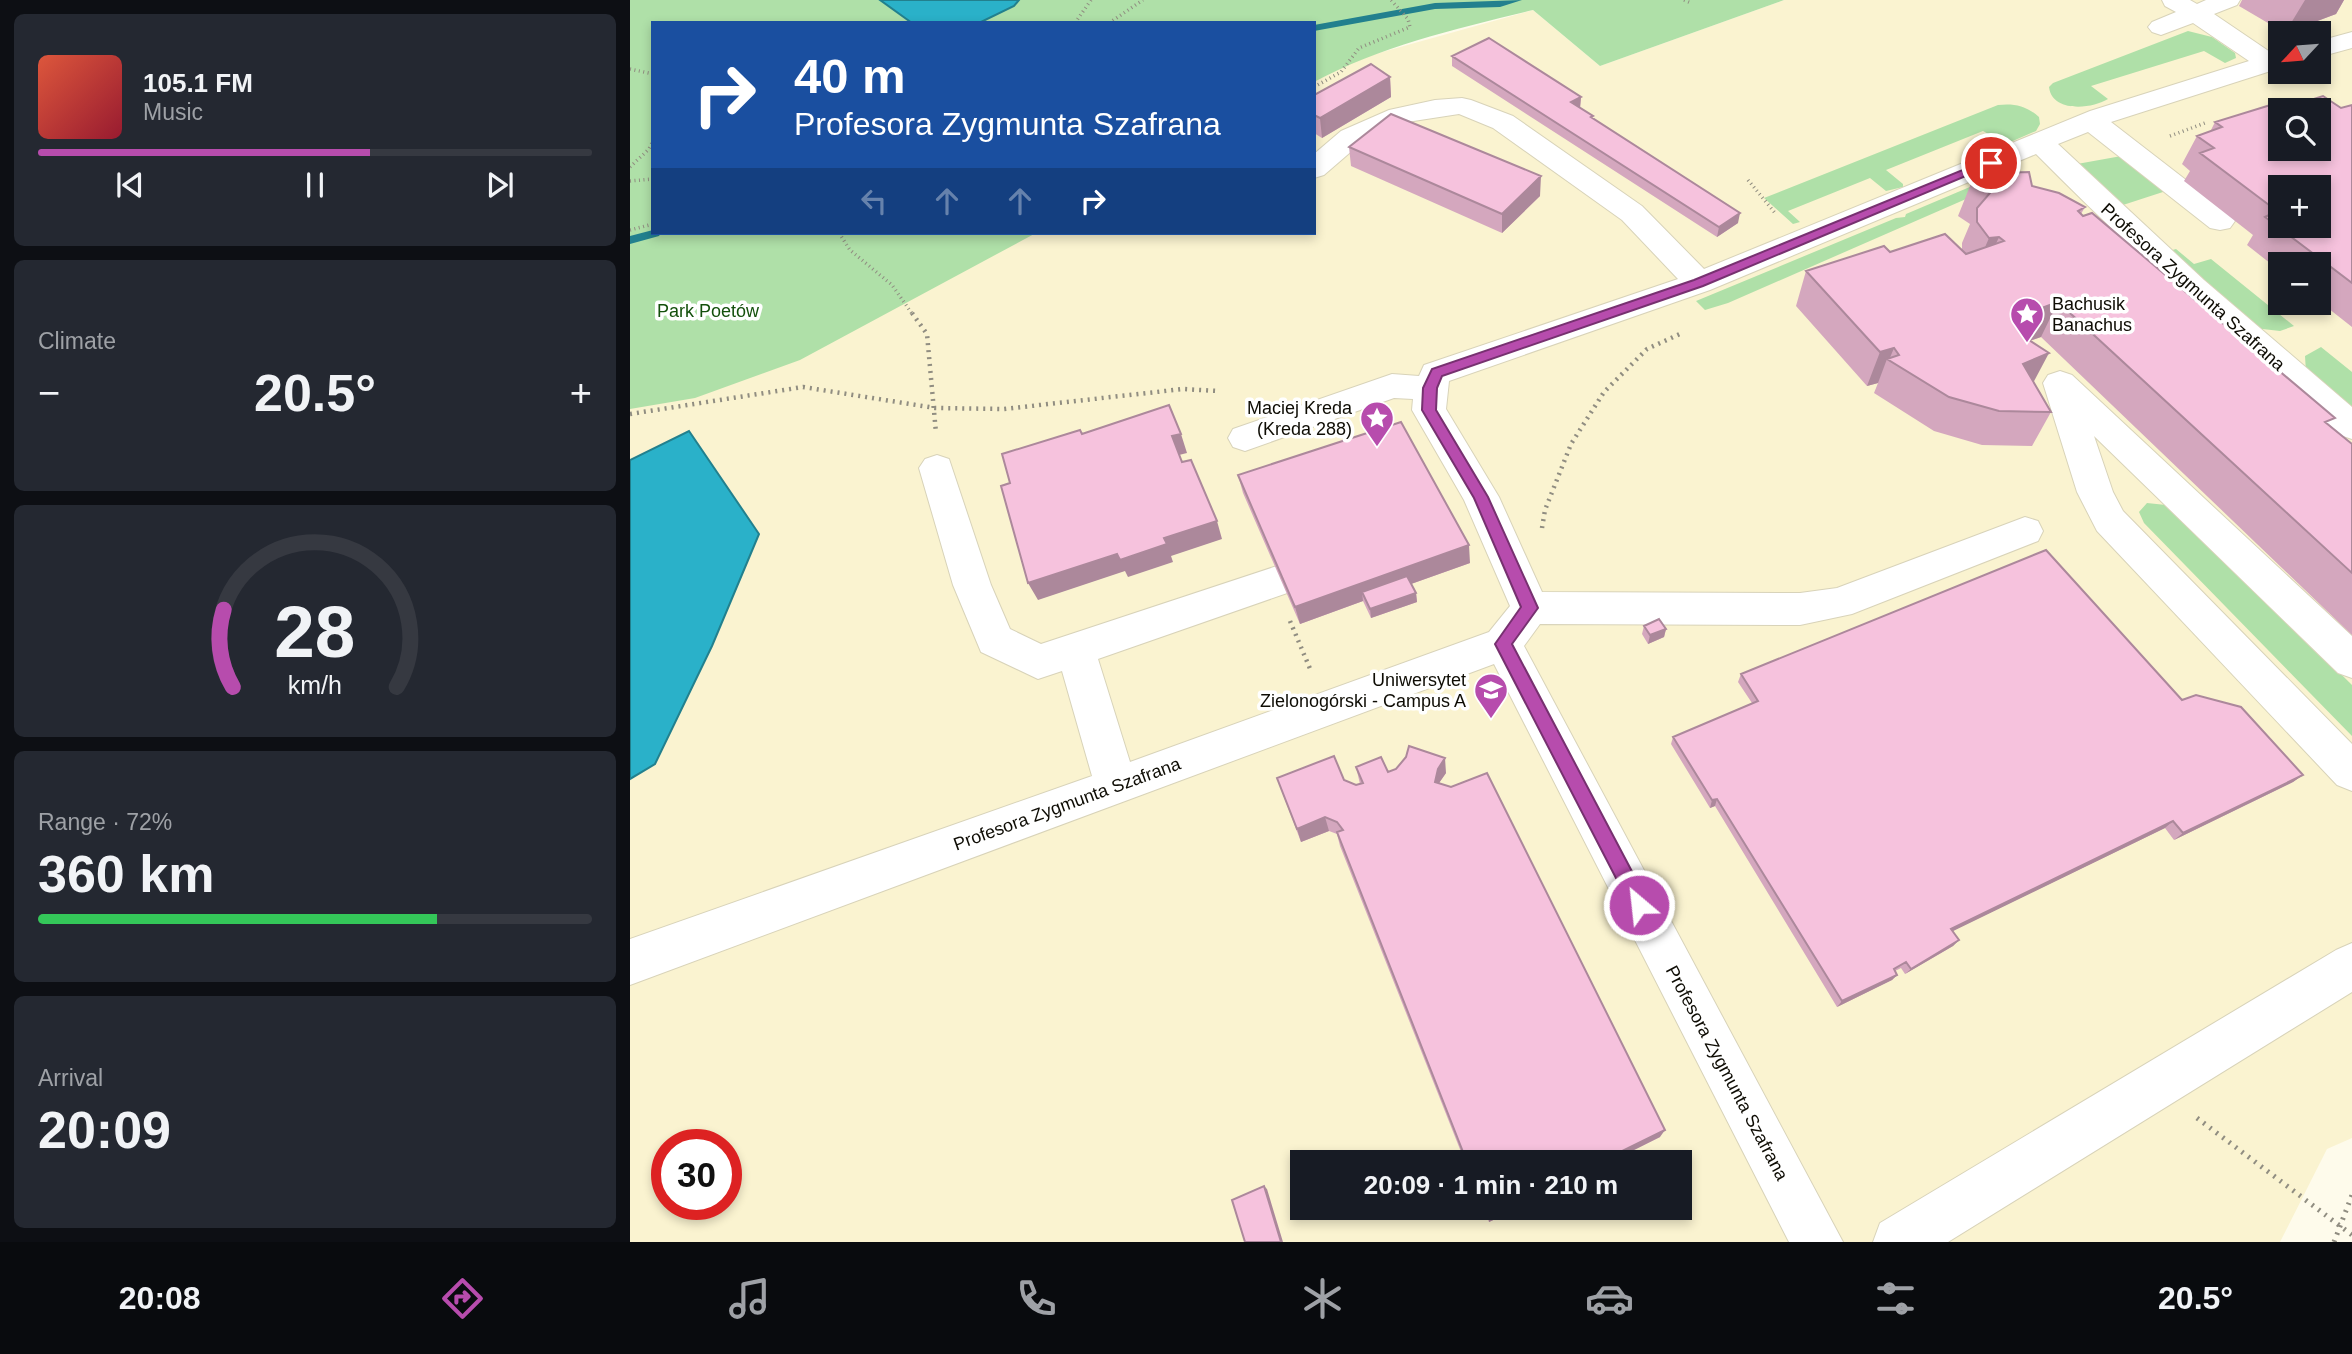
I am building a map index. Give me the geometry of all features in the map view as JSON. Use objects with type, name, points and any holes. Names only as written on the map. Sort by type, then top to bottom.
[{"type":"street","points":[[2172,0],[2268,58]]},
{"type":"street","points":[[2161,27],[2228,0]]},
{"type":"street","points":[[2331,46],[2352,40]]},
{"type":"street","points":[[1530,608],[1481,497],[1429,410],[1430,388],[1436,373],[1699,283],[2092,121],[2162,96],[2268,64]]},
{"type":"street","points":[[1316,167],[1351,137],[1399,116],[1435,108],[1462,106],[1503,122],[1632,213],[1699,283]]},
{"type":"street","points":[[2092,121],[2220,221]]},
{"type":"street","name":"Profesora Zygmunta Szafrana","points":[[2040,142],[2135,238],[2352,426]]},
{"type":"street","points":[[2352,661],[2307,606],[2147,452],[2060,383],[2095,492],[2110,521],[2352,772]]},
{"type":"street","points":[[2272,399],[2303,385]]},
{"type":"street","points":[[1245,438],[1392,386],[1430,388]]},
{"type":"street","points":[[937,468],[972,585],[995,640],[1038,662],[1280,580]]},
{"type":"street","points":[[1530,608],[1746,609],[1826,605],[1917,575],[2025,531]]},
{"type":"street","points":[[1503,644],[1530,608]]},
{"type":"street","name":"Profesora Zygmunta Szafrana","points":[[630,962],[1503,644],[1816,1242]]},
{"type":"street","points":[[1076,650],[1116,786]]},
{"type":"street","points":[[1899,1242],[2352,966]]},
{"type":"path","points":[[1076,21],[1091,0]]},
{"type":"path","points":[[1112,21],[1143,0]]},
{"type":"path","points":[[1316,86],[1341,72],[1359,48],[1410,27],[1408,19],[1391,0]]},
{"type":"path","points":[[1684,0],[1691,3]]},
{"type":"path","points":[[630,69],[651,74]]},
{"type":"path","points":[[630,167],[651,145]]},
{"type":"path","points":[[630,181],[651,179]]},
{"type":"path","points":[[1748,180],[1774,212]]},
{"type":"path","points":[[630,230],[651,225]]},
{"type":"path","points":[[840,235],[850,250],[892,285],[928,334],[937,468]]},
{"type":"path","points":[[1541,535],[1545,510],[1571,443],[1604,393],[1647,349],[1682,333]]},
{"type":"path","points":[[630,414],[803,387],[935,408],[1004,409],[1183,389],[1218,391]]},
{"type":"path","points":[[2191,1113],[2352,1235]]},
{"type":"path","points":[[2334,1242],[2352,1195]]},
{"type":"shaded area","name":"Uniwersytet Zielonogórski - Campus A","points":[[1784,0],[2352,0],[2352,1138],[2327,1149],[2280,1242],[630,1242],[630,270],[751,235],[1316,235],[1316,70],[1533,10],[1600,66]]},
{"type":"green space","name":"Park Poetów","points":[[630,0],[880,0],[909,21],[651,21],[651,235],[1032,235],[800,360],[695,398],[630,409]]},
{"type":"green space","points":[[1019,0],[1784,0],[1600,66],[1533,10],[1393,48],[1316,81],[1316,21],[983,21],[1014,6]]},
{"type":"green space","points":[[2188,31],[2212,37],[2235,53],[2236,58],[2225,63],[2204,51],[2091,86],[2108,99],[2092,105],[2065,105],[2052,95],[2049,87],[2053,83]]},
{"type":"green space","points":[[2009,104],[2025,108],[2039,117],[2040,124],[2036,131],[2006,144],[1983,131],[1886,170],[1903,184],[1903,187],[1886,191],[1870,178],[1788,211],[1800,222],[1793,224],[1764,198],[1998,105]]},
{"type":"green space","points":[[2127,155],[2166,191],[2123,205],[2077,164]]},
{"type":"green space","points":[[2017,167],[2021,175],[1728,303],[1705,310],[1696,301],[1896,218],[1905,217],[1906,214]]},
{"type":"green space","points":[[2176,249],[2194,264],[2211,259],[2268,305],[2268,315],[2280,315],[2294,326],[2280,331],[2254,328],[2166,252]]},
{"type":"green space","points":[[2321,347],[2352,372],[2352,410],[2306,372],[2305,356]]},
{"type":"green space","points":[[2147,503],[2166,505],[2175,510],[2352,685],[2352,736],[2144,523],[2139,512]]},
{"type":"water","points":[[880,0],[1019,0],[1014,6],[983,21],[909,21]]},
{"type":"water","points":[[689,431],[759,534],[712,646],[655,764],[630,779],[630,460]]},
{"type":"building","points":[[1489,38],[1581,97],[1571,102],[1593,116],[1591,117],[1740,213],[1719,227],[1452,56]]},
{"type":"building","points":[[1371,64],[1390,77],[1320,118],[1316,116],[1316,94]]},
{"type":"building","points":[[2331,101],[2341,108],[2352,105],[2352,283],[2331,267],[2331,252],[2311,252],[2293,238],[2331,238],[2331,175],[2268,175],[2268,204],[2200,153],[2214,148],[2197,136],[2222,127],[2215,122],[2268,106],[2268,161],[2331,161]]},
{"type":"building","points":[[1391,114],[1541,176],[1502,214],[1349,147]]},
{"type":"building","points":[[2029,172],[2032,186],[2059,193],[2085,207],[2078,211],[2083,216],[2092,213],[2335,418],[2325,422],[2352,444],[2352,573],[2058,302],[2028,313],[2034,327],[2029,340],[2049,353],[2023,364],[2051,412],[1999,411],[1949,397],[1887,359],[1899,355],[1894,348],[1880,352],[1806,271],[1884,246],[1890,252],[1945,234],[1966,254],[2004,241],[1999,237],[1989,238],[1977,222],[1977,208],[1990,193],[1972,181],[1998,173]]},
{"type":"building","points":[[1169,405],[1181,434],[1172,436],[1182,462],[1191,460],[1217,521],[1164,538],[1167,544],[1120,560],[1117,554],[1028,583],[1001,486],[1010,483],[1002,454],[1080,430],[1082,434]]},
{"type":"building","points":[[1401,422],[1469,545],[1295,607],[1238,475]]},
{"type":"building","points":[[2046,550],[2182,700],[2196,695],[2241,707],[2303,775],[2183,833],[2173,821],[1951,929],[1959,940],[1911,969],[1906,962],[1894,969],[1897,975],[1842,1001],[1717,799],[1712,800],[1673,737],[1758,701],[1741,674]]},
{"type":"building","points":[[1407,576],[1416,593],[1370,609],[1362,592]]},
{"type":"building","points":[[1659,619],[1666,629],[1650,635],[1644,626]]},
{"type":"building","points":[[1409,746],[1445,758],[1438,769],[1435,782],[1451,787],[1487,773],[1665,1130],[1624,1150],[1462,1150],[1337,832],[1343,830],[1337,822],[1325,817],[1297,829],[1277,778],[1334,756],[1344,780],[1356,785],[1363,783],[1356,767],[1381,757],[1388,772],[1396,769],[1406,757]]},
{"type":"building","points":[[1264,1186],[1281,1242],[1245,1242],[1232,1200]]},
{"type":"waterway","points":[[1316,28],[1435,6],[1500,4],[1517,0]]},
{"type":"waterway","points":[[630,240],[651,234]]},
{"type":"place","name":"Bachusik Banachus","points":[[2027,344]]},
{"type":"place","name":"Maciej Kreda (Kreda 288)","points":[[1377,448]]},
{"type":"place","name":"Uniwersytet Zielonogórski - Campus A","points":[[1491,720]]},
{"type":"route","points":[[1639,905],[1503,644],[1530,608],[1481,497],[1429,410],[1430,388],[1436,373],[1678,291],[1991,163]]}]
